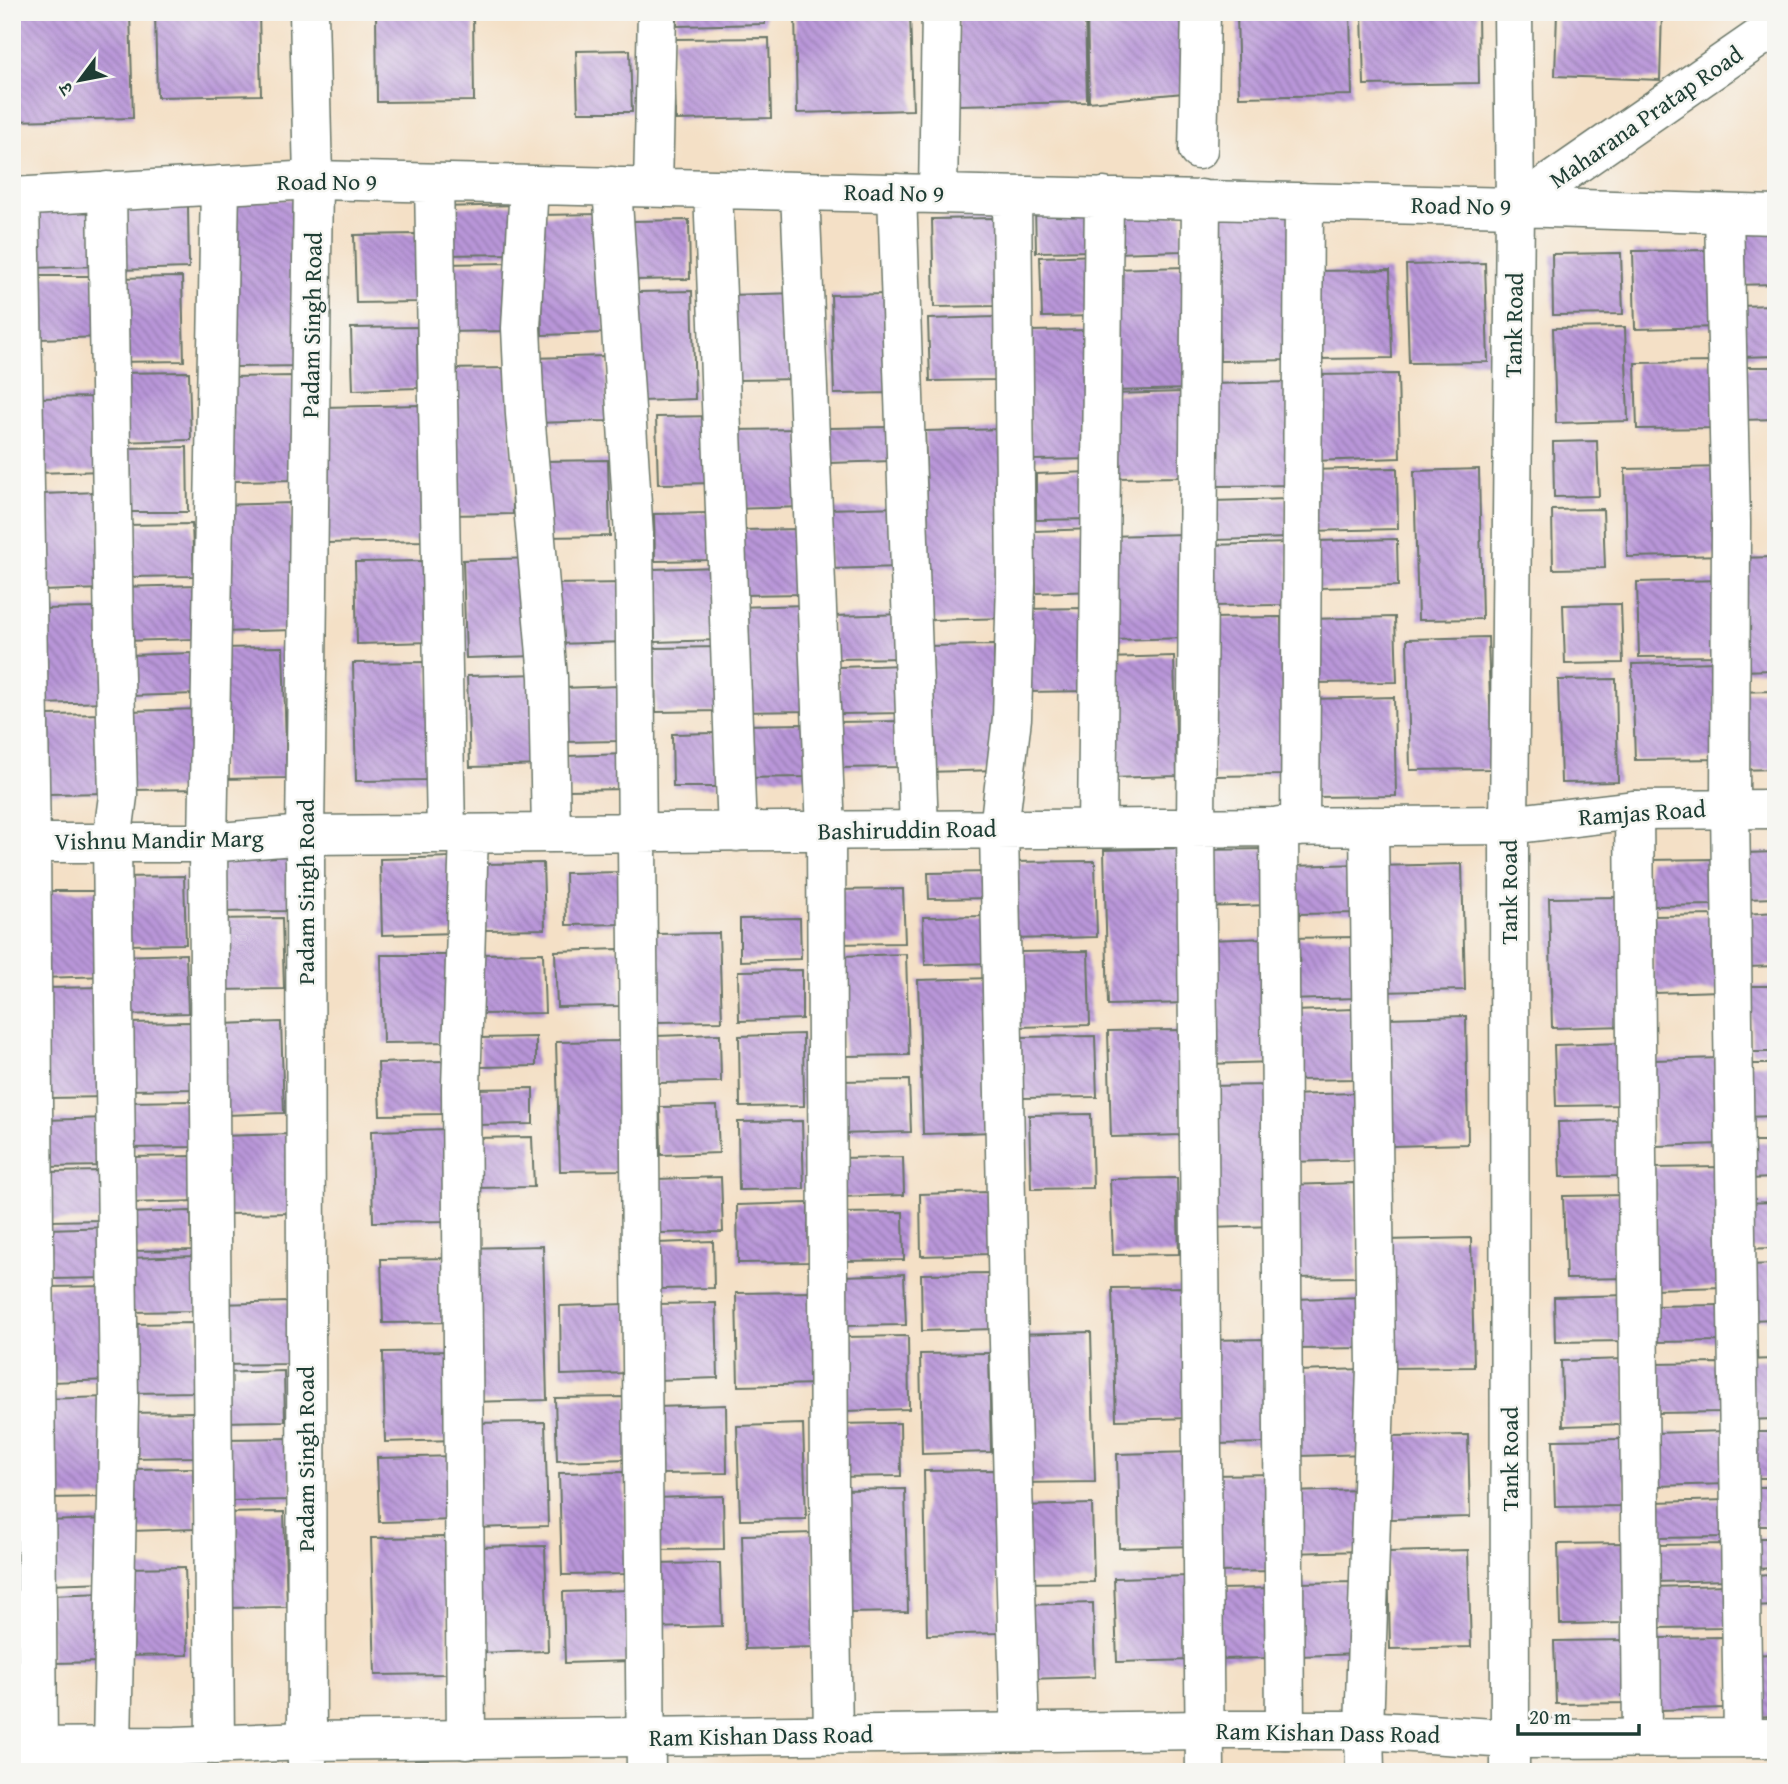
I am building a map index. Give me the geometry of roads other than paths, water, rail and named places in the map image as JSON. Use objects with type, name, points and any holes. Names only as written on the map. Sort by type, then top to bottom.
[{"type":"street","name":"Padam Singh Road","points":[[307,1756],[305,835],[313,180],[309,12]]},
{"type":"street","points":[[653,187],[657,12]]},
{"type":"street","points":[[938,194],[941,12]]},
{"type":"street","points":[[1198,150],[1201,12]]},
{"type":"street","name":"Tank Road","points":[[1510,1755],[1509,825],[1515,207],[1513,12]]},
{"type":"street","name":"Maharana Pratap Road","points":[[1515,207],[1776,26]]},
{"type":"street","name":"Road No 9","points":[[16,197],[313,180],[1201,199],[1776,215]]},
{"type":"street","points":[[434,183],[458,834],[466,1740]]},
{"type":"street","points":[[215,1745],[208,843],[220,185]]},
{"type":"street","points":[[529,185],[522,340],[524,414],[548,677],[551,833]]},
{"type":"street","points":[[612,186],[634,536],[646,1755]]},
{"type":"street","points":[[713,189],[737,832]]},
{"type":"street","points":[[107,191],[118,796],[112,842],[120,1401],[113,1746]]},
{"type":"street","points":[[800,191],[825,831],[829,1476],[834,1735]]},
{"type":"street","points":[[897,193],[919,830]]},
{"type":"street","points":[[1012,196],[1016,583],[1012,718],[999,829],[1020,1732]]},
{"type":"street","points":[[16,197],[22,843],[25,1746]]},
{"type":"street","points":[[1097,828],[1104,197]]},
{"type":"street","points":[[1201,199],[1196,827],[1205,1772]]},
{"type":"street","points":[[1285,1730],[1290,826],[1304,202]]},
{"type":"street","points":[[1724,214],[1731,522],[1730,808],[1759,1738]]},
{"type":"street","name":"Ramjas Road","points":[[1509,825],[1634,810],[1776,809]]},
{"type":"street","points":[[1634,810],[1642,1738]]},
{"type":"street","name":"Bashiruddin Road","points":[[305,835],[1509,825]]},
{"type":"street","points":[[1364,1772],[1376,1368],[1369,826]]},
{"type":"street","name":"Vishnu Mandir Marg","points":[[22,843],[208,843],[305,835]]},
{"type":"street","name":"Ram Kishan Dass Road","points":[[25,1746],[113,1746],[175,1759],[215,1745],[307,1756],[466,1740],[646,1755],[834,1735],[1364,1730],[1510,1755],[1642,1738],[1759,1738]]}]
